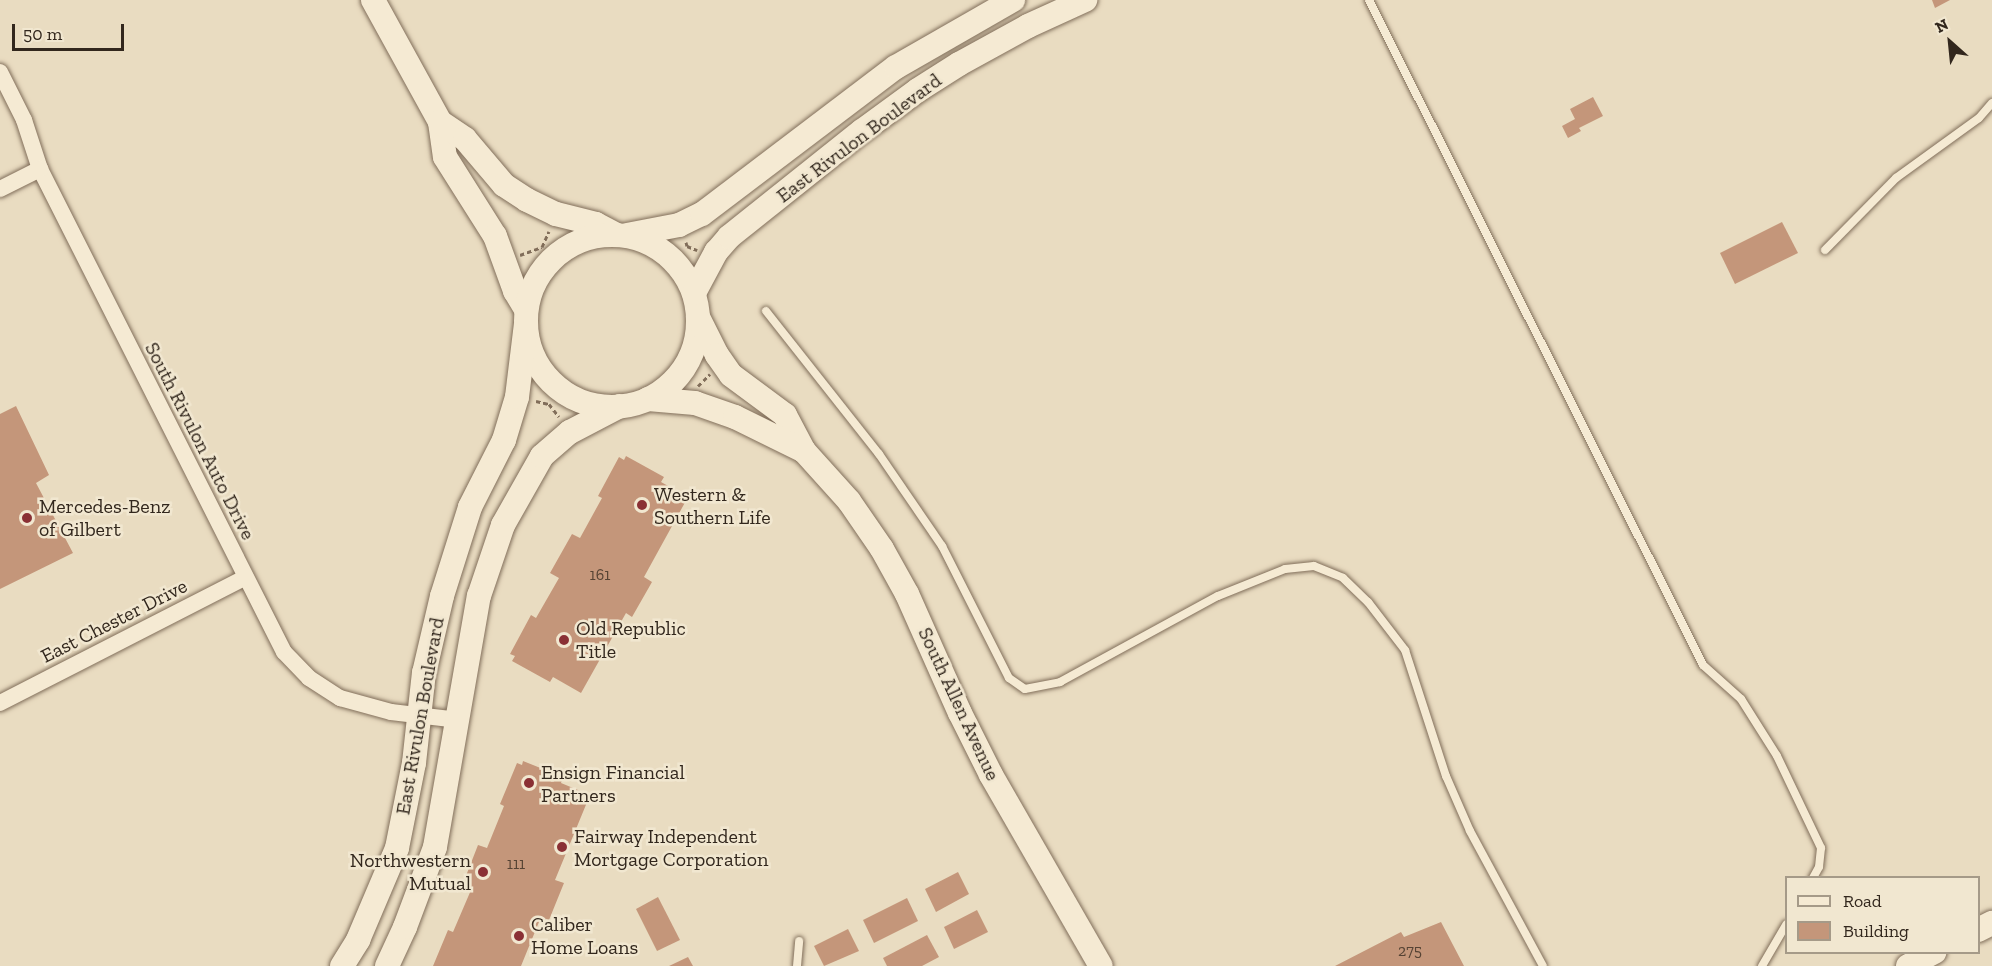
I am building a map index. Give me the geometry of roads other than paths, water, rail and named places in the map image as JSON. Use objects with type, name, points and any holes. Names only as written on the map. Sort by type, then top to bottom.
[{"type":"street","points":[[373,0],[440,122],[445,157],[495,236],[526,317],[531,351],[545,375],[566,394],[592,404],[620,406],[648,399],[669,385],[686,365],[696,342],[698,316],[694,293],[683,272],[667,254],[647,242],[620,235],[596,224],[556,214],[527,200],[504,185],[465,139],[440,122]]},
{"type":"street","name":"East Rivulon Boulevard","points":[[694,293],[716,252],[729,237],[862,130],[930,64],[1013,0]]},
{"type":"street","name":"East Rivulon Boulevard","points":[[620,235],[679,225],[702,214],[896,67],[930,64],[1028,26],[1085,0]]},
{"type":"street","name":"South Rivulon Auto Drive","points":[[0,72],[24,120],[40,169],[284,652],[309,678],[340,698],[391,712],[459,720]]},
{"type":"street","points":[[0,189],[40,169]]},
{"type":"street","points":[[526,317],[534,284],[549,261],[571,245],[597,236],[620,235]]},
{"type":"street","name":"South Allen Avenue","points":[[698,316],[717,356],[731,375],[785,415],[804,451],[849,501],[882,549],[907,594],[960,713],[991,775],[1101,966]]},
{"type":"street","name":"East Rivulon Boulevard","points":[[342,966],[358,940],[397,848],[414,763],[424,673],[442,596],[470,507],[504,440],[516,397],[526,317]]},
{"type":"street","name":"South Allen Avenue","points":[[648,399],[695,403],[735,417],[804,451]]},
{"type":"street","name":"East Rivulon Boulevard","points":[[387,966],[405,927],[435,847],[479,596],[503,525],[542,456],[570,432],[620,406]]},
{"type":"street","name":"East Chester Drive","points":[[0,703],[246,577]]},
{"type":"street","points":[[1908,966],[1930,954]]},
{"type":"lane","points":[[1369,0],[1702,665],[1742,699],[1776,756],[1821,848],[1819,867],[1814,876]]},
{"type":"lane","points":[[1824,250],[1896,178],[1979,118],[1992,103]]},
{"type":"lane","points":[[766,311],[879,454],[936,537],[987,630],[1009,678],[1025,689],[1060,682],[1218,596],[1285,569],[1314,566],[1343,578],[1368,602],[1405,650],[1446,776],[1470,831],[1543,966]]},
{"type":"lane","points":[[1762,966],[1785,927]]},
{"type":"lane","points":[[797,966],[799,941]]},
{"type":"place","name":"Western & Southern Life","points":[[642,505]]},
{"type":"place","name":"Mercedes-Benz of Gilbert","points":[[27,518]]},
{"type":"place","name":"Old Republic Title","points":[[564,640]]},
{"type":"place","name":"Ensign Financial Partners","points":[[529,783]]},
{"type":"place","name":"Fairway Independent Mortgage Corporation","points":[[562,847]]},
{"type":"place","name":"Northwestern Mutual","points":[[483,872]]},
{"type":"place","name":"Caliber Home Loans","points":[[519,936]]}]
